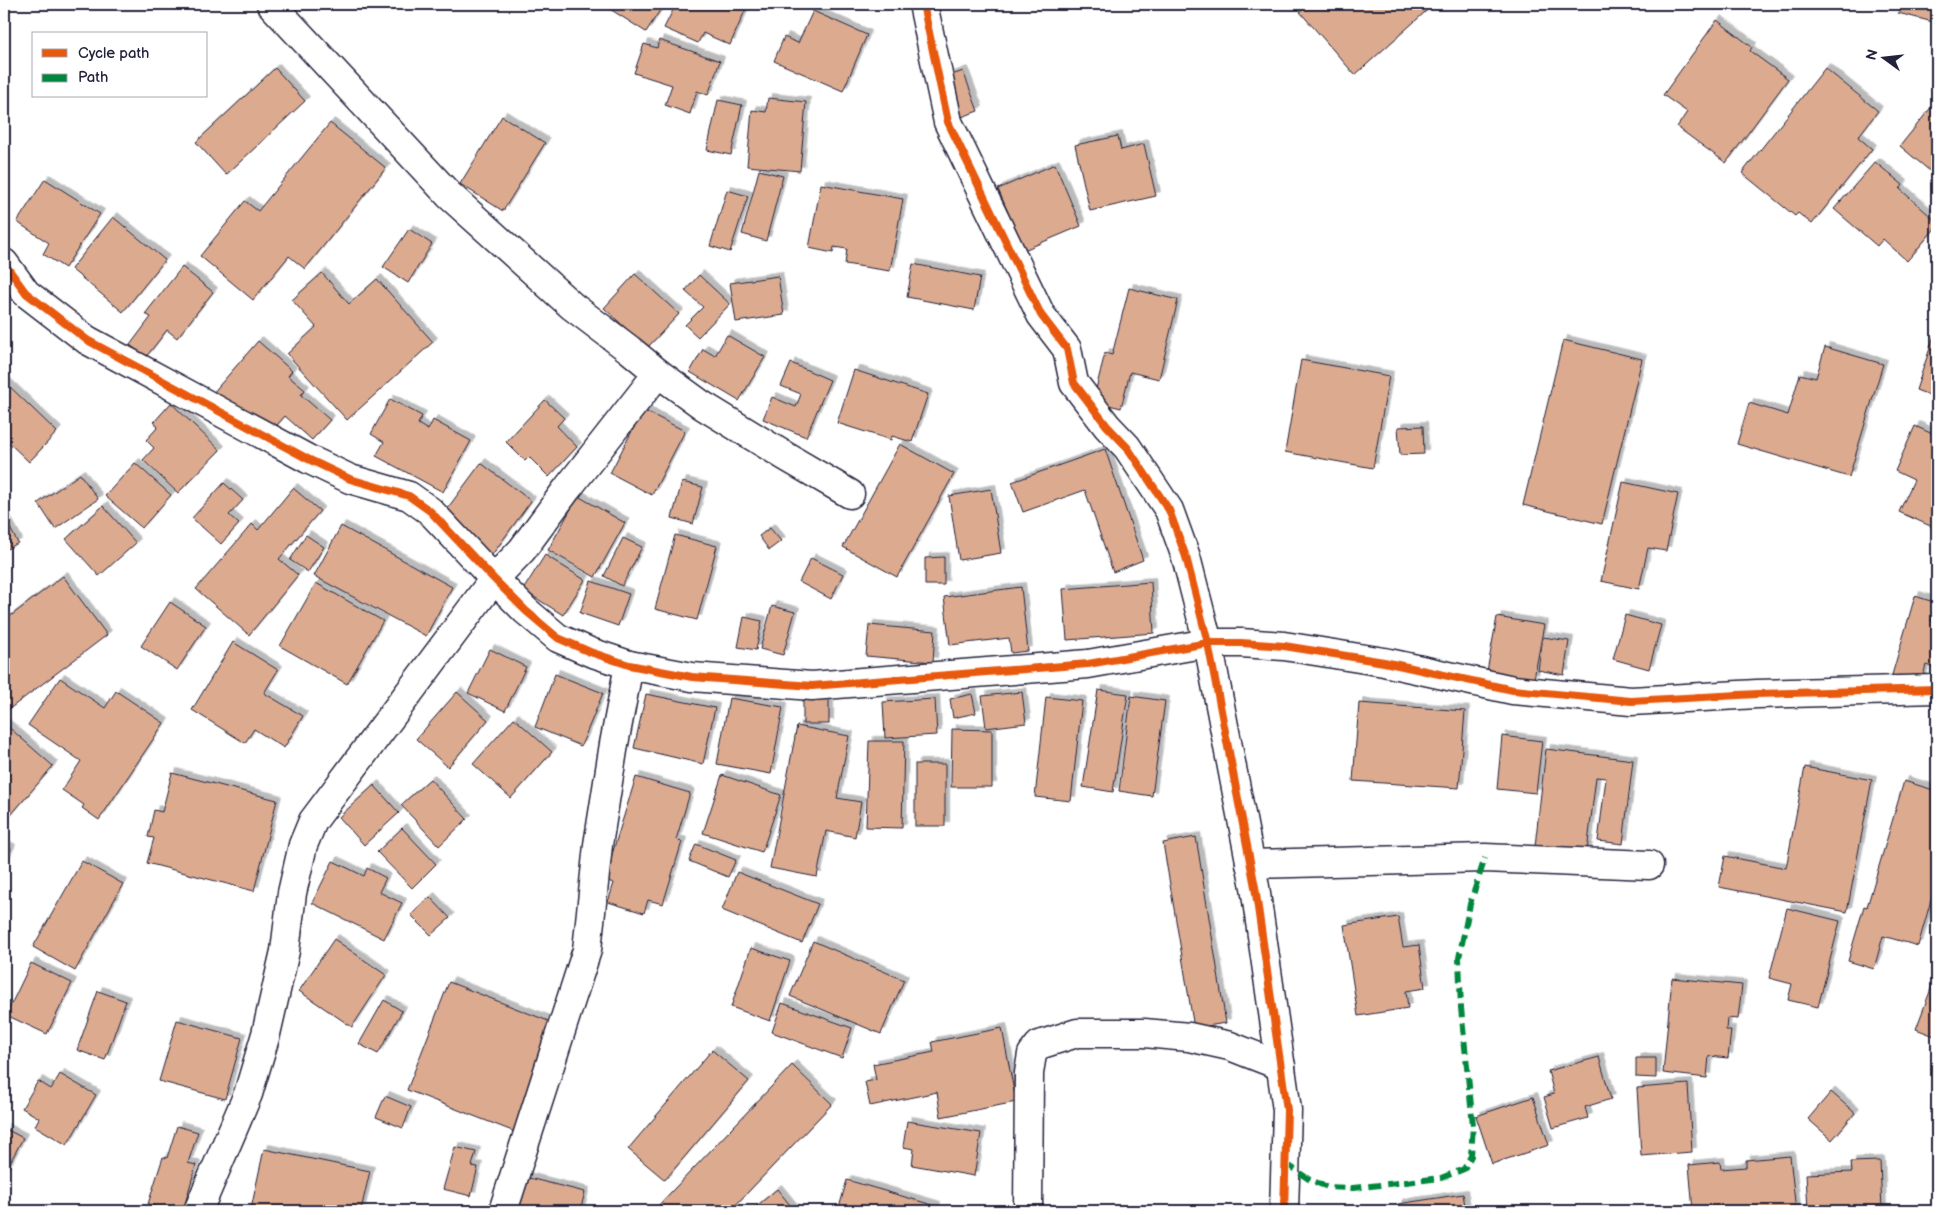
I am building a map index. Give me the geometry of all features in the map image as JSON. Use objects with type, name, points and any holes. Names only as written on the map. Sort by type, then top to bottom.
[{"type":"street","points":[[271,4],[449,195],[572,306],[658,373],[735,425],[850,494]]},
{"type":"street","points":[[923,4],[948,122],[1041,315],[1067,350],[1074,383],[1107,426],[1127,447],[1170,510],[1186,557],[1208,643],[1250,864],[1281,1066],[1287,1110],[1284,1211]]},
{"type":"street","points":[[4,263],[26,293],[87,340],[308,459],[350,479],[408,496],[430,511],[444,524],[526,611],[558,638],[590,652],[629,665],[692,677],[812,686],[1088,664],[1208,643],[1284,646],[1384,662],[1513,690],[1631,701],[1757,694],[1937,689]]},
{"type":"street","points":[[198,1211],[248,1094],[261,1051],[285,951],[294,883],[303,845],[313,822],[494,579],[522,550],[658,373]]},
{"type":"street","points":[[503,1211],[587,950],[598,845],[629,665]]},
{"type":"street","points":[[1250,864],[1484,858],[1649,866]]},
{"type":"street","points":[[1028,1211],[1029,1073],[1032,1054],[1039,1045],[1077,1033],[1189,1037],[1230,1046],[1281,1066]]},
{"type":"building","points":[[602,4],[664,4],[646,32]]},
{"type":"building","points":[[676,4],[748,4],[730,45],[703,33],[698,43],[664,28]]},
{"type":"building","points":[[870,4],[884,4],[883,7]]},
{"type":"building","points":[[1309,4],[1434,4],[1355,75],[1300,12]]},
{"type":"building","points":[[1901,4],[1937,4],[1937,23],[1898,13]]},
{"type":"building","points":[[813,11],[867,35],[843,91],[774,61],[784,37],[798,43]]},
{"type":"building","points":[[1717,20],[1752,47],[1750,51],[1788,79],[1726,163],[1677,127],[1687,112],[1663,95]]},
{"type":"building","points":[[659,40],[720,61],[708,95],[697,91],[690,114],[665,105],[672,85],[634,73],[644,44],[657,48]]},
{"type":"building","points":[[275,68],[305,101],[226,175],[196,142]]},
{"type":"building","points":[[1825,68],[1878,111],[1858,137],[1872,149],[1812,224],[1798,213],[1795,216],[1742,173]]},
{"type":"building","points":[[963,71],[978,111],[959,118],[944,78]]},
{"type":"building","points":[[768,98],[806,102],[800,171],[747,166],[752,110],[766,112]]},
{"type":"building","points":[[718,100],[742,105],[731,155],[707,150]]},
{"type":"building","points":[[1937,100],[1937,177],[1900,146]]},
{"type":"building","points":[[502,116],[545,143],[503,211],[460,184]]},
{"type":"building","points":[[330,123],[386,168],[305,269],[289,256],[253,300],[200,256],[245,201],[258,211]]},
{"type":"building","points":[[1118,136],[1121,150],[1144,144],[1156,196],[1090,211],[1075,145]]},
{"type":"building","points":[[1875,162],[1903,185],[1900,189],[1937,222],[1937,226],[1907,261],[1883,239],[1877,246],[1834,209]]},
{"type":"building","points":[[1055,164],[1081,226],[1024,250],[998,189]]},
{"type":"building","points":[[759,170],[783,176],[766,241],[742,234]]},
{"type":"building","points":[[45,179],[100,214],[65,268],[43,254],[49,243],[17,222]]},
{"type":"building","points":[[821,184],[903,199],[890,271],[845,264],[847,249],[834,247],[833,253],[809,248]]},
{"type":"building","points":[[727,190],[748,196],[730,252],[710,246]]},
{"type":"building","points":[[113,217],[165,260],[123,312],[71,269]]},
{"type":"building","points":[[409,229],[432,244],[408,283],[383,267]]},
{"type":"building","points":[[913,264],[980,277],[974,310],[907,297]]},
{"type":"building","points":[[182,267],[213,292],[177,338],[167,330],[146,357],[130,345],[151,317],[145,314]]},
{"type":"building","points":[[322,273],[349,304],[377,279],[433,342],[347,420],[287,354],[316,327],[292,300]]},
{"type":"building","points":[[635,274],[679,314],[647,348],[604,308]]},
{"type":"building","points":[[699,275],[730,304],[698,337],[685,325],[703,307],[685,291]]},
{"type":"building","points":[[778,276],[784,315],[736,322],[730,283]]},
{"type":"building","points":[[1129,288],[1178,300],[1159,379],[1130,372],[1121,408],[1093,401],[1105,353],[1112,355]]},
{"type":"building","points":[[1937,327],[1937,398],[1916,390]]},
{"type":"building","points":[[727,335],[765,357],[739,401],[690,372],[703,349],[715,356]]},
{"type":"building","points":[[1563,340],[1642,359],[1602,524],[1523,505]]},
{"type":"building","points":[[258,341],[292,371],[288,376],[305,390],[301,395],[330,420],[312,440],[285,416],[270,433],[212,394]]},
{"type":"building","points":[[1825,347],[1883,364],[1849,477],[1737,444],[1749,403],[1788,415],[1800,374],[1816,378]]},
{"type":"building","points":[[1301,360],[1389,376],[1373,468],[1285,452]]},
{"type":"building","points":[[791,363],[830,380],[806,437],[763,419],[772,397],[796,407],[801,394],[781,386]]},
{"type":"building","points":[[854,370],[928,394],[912,442],[892,436],[891,440],[837,423]]},
{"type":"building","points":[[4,381],[57,432],[29,462],[4,438]]},
{"type":"building","points":[[390,399],[422,416],[418,424],[428,430],[433,420],[471,441],[443,492],[376,456],[384,442],[371,434]]},
{"type":"building","points":[[545,400],[564,418],[557,426],[577,447],[549,477],[529,457],[525,461],[506,442]]},
{"type":"building","points":[[171,403],[220,450],[178,493],[143,460],[154,448],[146,440],[158,427],[154,422]]},
{"type":"building","points":[[643,410],[685,431],[652,495],[610,473]]},
{"type":"building","points":[[1423,426],[1424,454],[1400,455],[1398,427]]},
{"type":"building","points":[[1915,426],[1937,436],[1937,529],[1899,512],[1914,480],[1895,471]]},
{"type":"building","points":[[900,444],[954,474],[897,577],[843,547]]},
{"type":"building","points":[[1105,449],[1143,560],[1113,572],[1085,490],[1023,512],[1012,482]]},
{"type":"building","points":[[135,463],[171,495],[142,528],[105,496]]},
{"type":"building","points":[[481,463],[531,501],[492,555],[441,517]]},
{"type":"building","points":[[80,474],[98,499],[55,529],[38,503]]},
{"type":"building","points":[[682,482],[703,487],[693,524],[672,518]]},
{"type":"building","points":[[1623,482],[1678,494],[1666,551],[1648,548],[1639,589],[1601,581]]},
{"type":"building","points":[[224,483],[243,500],[229,515],[239,524],[221,544],[192,518]]},
{"type":"building","points":[[293,488],[320,511],[279,559],[298,575],[249,635],[196,589],[252,524],[258,530]]},
{"type":"building","points":[[991,489],[1001,553],[959,560],[949,496]]},
{"type":"building","points":[[578,496],[625,523],[595,577],[548,550]]},
{"type":"building","points":[[103,506],[136,543],[99,576],[66,539]]},
{"type":"building","points":[[4,517],[18,543],[4,551]]},
{"type":"building","points":[[341,526],[452,587],[426,636],[314,576]]},
{"type":"building","points":[[770,528],[781,541],[769,550],[759,536]]},
{"type":"building","points":[[306,535],[324,547],[308,572],[290,560]]},
{"type":"building","points":[[675,535],[717,546],[697,620],[655,609]]},
{"type":"building","points":[[623,538],[642,547],[622,586],[604,576]]},
{"type":"building","points":[[545,555],[585,580],[563,615],[523,590]]},
{"type":"building","points":[[944,557],[944,585],[925,585],[925,558]]},
{"type":"building","points":[[811,558],[843,574],[831,599],[799,582]]},
{"type":"building","points":[[63,576],[107,635],[8,710],[4,705],[4,621]]},
{"type":"building","points":[[591,581],[629,594],[618,626],[580,613]]},
{"type":"building","points":[[1151,582],[1154,633],[1067,640],[1063,589]]},
{"type":"building","points":[[316,583],[383,621],[347,684],[280,646]]},
{"type":"building","points":[[1021,587],[1028,651],[1011,653],[1009,638],[950,645],[944,597]]},
{"type":"building","points":[[1915,596],[1937,603],[1931,621],[1937,623],[1937,669],[1926,665],[1921,683],[1892,675]]},
{"type":"building","points":[[170,602],[206,626],[177,670],[141,646]]},
{"type":"building","points":[[772,606],[795,612],[783,655],[760,649]]},
{"type":"building","points":[[1625,615],[1661,625],[1649,669],[1613,659]]},
{"type":"building","points":[[744,617],[762,621],[756,650],[738,647]]},
{"type":"building","points":[[1497,617],[1544,625],[1534,679],[1487,671]]},
{"type":"building","points":[[869,625],[935,631],[933,662],[866,656]]},
{"type":"building","points":[[1543,637],[1569,641],[1564,675],[1538,670]]},
{"type":"building","points":[[233,642],[278,670],[264,693],[303,716],[284,748],[254,729],[245,743],[192,710]]},
{"type":"building","points":[[490,649],[526,667],[505,711],[468,693]]},
{"type":"building","points":[[555,674],[603,693],[581,746],[535,727]]},
{"type":"building","points":[[60,678],[105,708],[116,691],[164,723],[99,820],[82,808],[84,805],[62,790],[81,761],[28,725]]},
{"type":"building","points":[[1098,690],[1128,694],[1113,792],[1083,787]]},
{"type":"building","points":[[457,692],[488,720],[448,767],[416,739]]},
{"type":"building","points":[[1022,692],[1026,723],[986,728],[982,696]]},
{"type":"building","points":[[646,694],[715,708],[703,764],[634,748]]},
{"type":"building","points":[[972,694],[976,713],[953,718],[950,699]]},
{"type":"building","points":[[1131,696],[1165,701],[1152,796],[1119,791]]},
{"type":"building","points":[[1046,697],[1082,701],[1071,801],[1035,797]]},
{"type":"building","points":[[729,698],[783,707],[771,774],[717,764]]},
{"type":"building","points":[[803,698],[829,698],[829,724],[803,724]]},
{"type":"building","points":[[935,699],[937,735],[885,738],[883,702]]},
{"type":"building","points":[[1359,703],[1465,711],[1459,788],[1353,781]]},
{"type":"building","points":[[514,718],[552,752],[511,798],[473,764]]},
{"type":"building","points":[[4,723],[53,766],[4,823]]},
{"type":"building","points":[[797,726],[849,736],[837,798],[861,802],[855,837],[826,831],[817,877],[770,868]]},
{"type":"building","points":[[952,729],[992,730],[992,787],[951,787]]},
{"type":"building","points":[[1502,736],[1542,741],[1536,793],[1497,789]]},
{"type":"building","points":[[869,741],[904,741],[902,828],[866,827]]},
{"type":"building","points":[[1546,749],[1633,760],[1623,844],[1598,841],[1606,778],[1596,777],[1587,852],[1535,846]]},
{"type":"building","points":[[915,764],[945,764],[945,826],[915,826]]},
{"type":"building","points":[[1805,767],[1872,780],[1847,912],[1719,887],[1725,856],[1786,868]]},
{"type":"building","points":[[172,773],[277,800],[254,891],[147,863],[154,838],[148,837],[154,810],[162,812]]},
{"type":"building","points":[[722,775],[781,795],[762,852],[703,833]]},
{"type":"building","points":[[636,777],[690,793],[676,840],[682,842],[663,904],[648,900],[644,913],[608,902],[614,883],[604,880]]},
{"type":"building","points":[[430,779],[467,819],[439,846],[401,805]]},
{"type":"building","points":[[1904,781],[1937,791],[1937,879],[1918,946],[1883,936],[1874,969],[1848,961],[1864,906],[1867,907]]},
{"type":"building","points":[[374,785],[399,813],[364,845],[339,817]]},
{"type":"building","points":[[402,828],[436,864],[412,888],[377,852]]},
{"type":"building","points":[[1196,837],[1226,1023],[1194,1028],[1163,843]]},
{"type":"building","points":[[696,844],[736,860],[728,877],[689,861]]},
{"type":"building","points":[[4,845],[11,849],[4,864]]},
{"type":"building","points":[[82,861],[123,884],[75,971],[33,947]]},
{"type":"building","points":[[333,861],[364,876],[367,868],[386,878],[379,892],[402,903],[384,939],[312,903]]},
{"type":"building","points":[[737,872],[818,904],[802,943],[722,910]]},
{"type":"building","points":[[430,897],[450,918],[431,935],[411,915]]},
{"type":"building","points":[[1787,908],[1840,921],[1818,1007],[1788,1000],[1792,984],[1769,978]]},
{"type":"building","points":[[1398,917],[1403,947],[1419,945],[1425,988],[1406,991],[1408,1008],[1358,1016],[1344,925]]},
{"type":"building","points":[[334,939],[386,975],[352,1027],[299,991]]},
{"type":"building","points":[[813,941],[904,980],[881,1034],[790,996]]},
{"type":"building","points":[[751,948],[790,961],[770,1021],[731,1007]]},
{"type":"building","points":[[31,963],[72,983],[47,1034],[6,1015]]},
{"type":"building","points":[[1672,978],[1742,985],[1738,1019],[1727,1018],[1726,1030],[1731,1030],[1728,1058],[1709,1056],[1707,1078],[1663,1073]]},
{"type":"building","points":[[1935,978],[1937,979],[1937,1037],[1916,1029]]},
{"type":"building","points":[[449,982],[556,1024],[515,1132],[407,1090]]},
{"type":"building","points":[[98,991],[126,1001],[105,1060],[77,1050]]},
{"type":"building","points":[[384,1000],[402,1011],[378,1054],[359,1044]]},
{"type":"building","points":[[782,1003],[852,1028],[842,1058],[772,1032]]},
{"type":"building","points":[[177,1020],[242,1038],[225,1099],[159,1081]]},
{"type":"building","points":[[1002,1028],[1016,1102],[941,1117],[937,1092],[870,1106],[865,1082],[876,1080],[873,1064],[934,1052],[932,1042]]},
{"type":"building","points":[[712,1050],[749,1081],[665,1180],[628,1149]]},
{"type":"building","points":[[1599,1057],[1611,1099],[1585,1107],[1588,1118],[1553,1128],[1544,1097],[1554,1094],[1548,1071]]},
{"type":"building","points":[[1636,1058],[1656,1058],[1656,1078],[1636,1077]]},
{"type":"building","points":[[792,1065],[832,1104],[730,1211],[657,1211],[655,1209]]},
{"type":"building","points":[[60,1074],[96,1095],[67,1145],[35,1126],[39,1118],[22,1108],[38,1081],[51,1089]]},
{"type":"building","points":[[1688,1084],[1692,1152],[1641,1156],[1637,1088]]},
{"type":"building","points":[[1831,1092],[1855,1113],[1832,1140],[1808,1119]]},
{"type":"building","points":[[385,1096],[411,1107],[403,1128],[376,1117]]},
{"type":"building","points":[[1533,1097],[1549,1145],[1492,1164],[1476,1116]]},
{"type":"building","points":[[907,1121],[981,1133],[974,1176],[912,1165],[914,1149],[903,1147]]},
{"type":"building","points":[[177,1126],[198,1132],[188,1163],[196,1165],[183,1211],[172,1211],[148,1204],[163,1157],[167,1158]]},
{"type":"building","points":[[4,1128],[23,1138],[4,1174]]},
{"type":"building","points":[[455,1147],[476,1152],[472,1166],[478,1167],[471,1196],[443,1189]]},
{"type":"building","points":[[264,1149],[370,1171],[361,1210],[348,1208],[348,1211],[260,1211],[251,1209]]},
{"type":"building","points":[[1790,1156],[1796,1211],[1693,1211],[1689,1165],[1720,1162],[1721,1169],[1746,1167],[1746,1160]]},
{"type":"building","points":[[1880,1161],[1882,1211],[1808,1211],[1806,1174],[1852,1172],[1851,1162]]},
{"type":"building","points":[[521,1176],[585,1192],[580,1211],[511,1211]]},
{"type":"building","points":[[847,1180],[936,1206],[935,1211],[838,1211]]},
{"type":"building","points":[[777,1189],[795,1211],[751,1211]]},
{"type":"building","points":[[1463,1194],[1466,1211],[1399,1211],[1398,1204]]},
{"type":"marked path","points":[[1285,1163],[1310,1180],[1328,1187],[1353,1188],[1441,1178],[1464,1169],[1471,1156],[1473,1125],[1461,1008],[1459,958],[1470,904],[1485,858]]},
{"type":"cycle path","points":[[923,4],[948,122],[1041,315],[1067,349],[1074,383],[1107,426],[1127,447],[1169,510],[1186,557],[1208,643],[1255,887],[1287,1110],[1284,1211]]},
{"type":"cycle path","points":[[4,263],[26,293],[87,340],[308,459],[350,479],[409,496],[430,511],[526,611],[558,638],[590,652],[629,665],[692,677],[812,686],[1088,664],[1208,643],[1241,643],[1284,646],[1384,662],[1513,690],[1631,701],[1757,694],[1937,689]]}]
